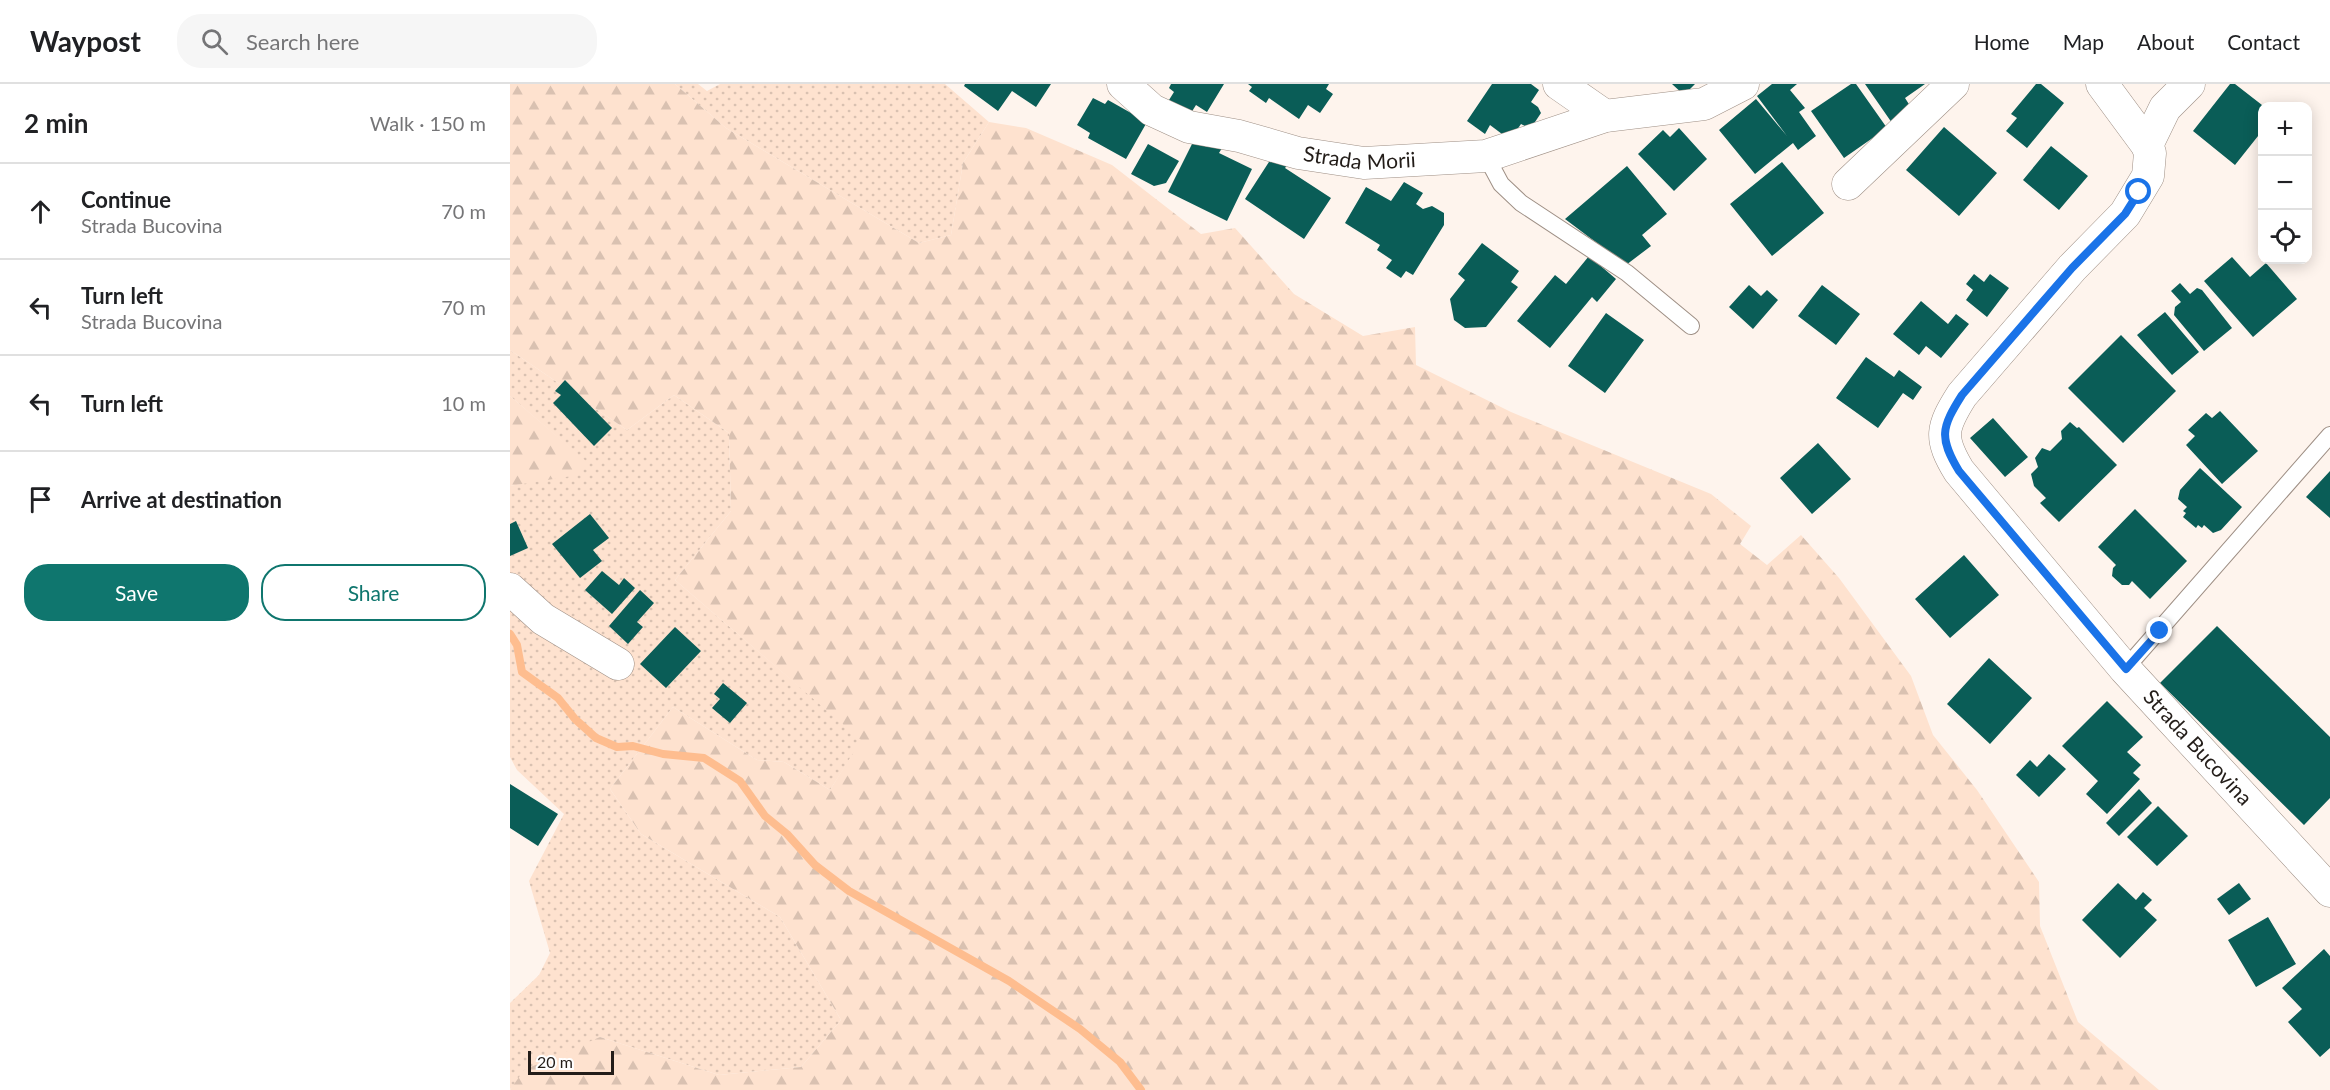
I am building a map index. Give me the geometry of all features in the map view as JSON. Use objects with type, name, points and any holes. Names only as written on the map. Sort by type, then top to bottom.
[{"type":"street","name":"Strada Morii","points":[[1123,84],[1152,110],[1189,127],[1239,136],[1298,153],[1364,163],[1486,156],[1605,116],[1704,104],[1743,84]]},
{"type":"street","points":[[1559,84],[1605,116]]},
{"type":"street","points":[[1848,184],[1953,84]]},
{"type":"street","points":[[2102,84],[2147,145]]},
{"type":"street","name":"Strada Bucovina","points":[[2189,84],[2165,108],[2147,145],[2150,153],[2148,176],[2125,214],[2072,268],[1962,395],[1953,409],[1943,437],[1948,453],[1959,471],[2126,669],[2330,891]]},
{"type":"street","points":[[510,589],[543,619],[618,664]]},
{"type":"lane","points":[[1486,156],[1501,184],[1521,202],[1627,273],[1690,326]]},
{"type":"lane","points":[[2126,669],[2330,435]]},
{"type":"green space","points":[[510,84],[675,84],[726,128],[919,243],[951,235],[963,163],[989,122],[1026,128],[1112,165],[1201,234],[1235,228],[1294,294],[1363,336],[1415,327],[1416,365],[1511,412],[1711,494],[1751,526],[1740,544],[1767,565],[1801,535],[1839,578],[1911,676],[1933,735],[1977,790],[2039,882],[2040,926],[2078,1022],[2159,1090],[510,1090],[524,1070],[600,1037],[719,1075],[801,1067],[841,1020],[780,917],[641,834],[610,789],[673,707],[757,760],[784,762],[830,790],[861,740],[675,580],[731,511],[729,433],[674,395],[627,430],[510,350]]},
{"type":"green space","points":[[675,84],[698,84],[707,91],[720,84],[945,84],[989,122],[963,163],[951,235],[919,243],[726,128]]},
{"type":"green space","points":[[510,350],[627,430],[674,395],[729,433],[731,511],[675,580],[862,740],[830,790],[784,762],[757,760],[673,707],[610,789],[641,834],[780,917],[841,1020],[801,1067],[719,1075],[600,1037],[510,1089],[510,1003],[539,975],[550,953],[529,881],[564,814],[517,770],[510,757],[510,486],[534,481],[585,461],[510,396]]},
{"type":"green space","points":[[510,396],[586,461],[572,476],[510,486]]},
{"type":"building","points":[[965,84],[1051,84],[1036,107],[1012,91],[998,111],[964,86]]},
{"type":"building","points":[[1171,84],[1224,84],[1207,112],[1196,105],[1191,113],[1169,100],[1174,92],[1169,88]]},
{"type":"building","points":[[1248,84],[1329,84],[1326,89],[1333,94],[1320,113],[1308,105],[1299,119],[1269,98],[1266,103],[1249,91],[1252,87]]},
{"type":"building","points":[[1492,84],[1531,84],[1539,90],[1531,102],[1538,107],[1541,113],[1533,125],[1527,127],[1521,124],[1510,140],[1490,125],[1485,134],[1467,121]]},
{"type":"building","points":[[1672,84],[1695,84],[1684,95]]},
{"type":"building","points":[[1772,84],[1797,84],[1790,90],[1805,108],[1799,112],[1816,136],[1798,150],[1793,143],[1755,174],[1719,130],[1756,99],[1787,136],[1757,96]]},
{"type":"building","points":[[1851,84],[1856,84],[1887,128],[1844,158],[1811,111]]},
{"type":"building","points":[[1865,84],[1925,84],[1905,98],[1912,109],[1892,123]]},
{"type":"building","points":[[2036,84],[2041,84],[2064,103],[2027,148],[2006,131],[2017,118],[2011,114]]},
{"type":"building","points":[[2230,84],[2235,84],[2258,102],[2258,136],[2235,165],[2193,131]]},
{"type":"building","points":[[1093,98],[1105,104],[1108,100],[1147,122],[1126,159],[1088,138],[1090,133],[1077,125]]},
{"type":"building","points":[[1944,127],[1997,173],[1959,216],[1906,170]]},
{"type":"building","points":[[1679,128],[1707,159],[1674,191],[1638,154],[1663,130],[1670,137]]},
{"type":"building","points":[[1194,140],[1207,147],[1210,143],[1222,148],[1219,153],[1252,169],[1227,221],[1168,192]]},
{"type":"building","points":[[1148,144],[1179,161],[1166,183],[1154,186],[1131,174]]},
{"type":"building","points":[[2051,146],[2088,176],[2059,210],[2023,180]]},
{"type":"building","points":[[1276,151],[1291,160],[1285,168],[1331,198],[1304,239],[1245,199]]},
{"type":"building","points":[[1782,162],[1824,213],[1772,256],[1730,204]]},
{"type":"building","points":[[1627,166],[1667,214],[1642,235],[1651,246],[1626,265],[1565,219]]},
{"type":"building","points":[[1404,182],[1423,193],[1416,204],[1423,209],[1432,206],[1444,213],[1444,225],[1413,275],[1406,271],[1401,278],[1386,268],[1392,260],[1377,250],[1380,245],[1345,223],[1366,187],[1391,201]]},
{"type":"building","points":[[1482,243],[1519,271],[1511,282],[1518,287],[1486,327],[1465,328],[1454,320],[1450,299],[1465,280],[1458,274]]},
{"type":"building","points":[[1589,256],[1616,279],[1597,302],[1592,297],[1550,348],[1517,321],[1555,275],[1566,284]]},
{"type":"building","points":[[2232,257],[2250,277],[2267,264],[2297,299],[2253,337],[2204,281]]},
{"type":"building","points":[[1974,274],[1984,282],[1990,274],[2009,288],[1987,317],[1966,300],[1973,290],[1966,284]]},
{"type":"building","points":[[2180,283],[2190,294],[2197,288],[2202,290],[2232,328],[2204,351],[2174,315],[2175,307],[2181,302],[2171,291]]},
{"type":"building","points":[[1749,285],[1761,296],[1767,290],[1778,300],[1753,329],[1729,307]]},
{"type":"building","points":[[1822,285],[1860,314],[1836,345],[1798,316]]},
{"type":"building","points":[[1921,301],[1948,324],[1956,314],[1969,324],[1941,358],[1926,346],[1919,355],[1893,334]]},
{"type":"building","points":[[2165,312],[2199,352],[2172,375],[2137,335]]},
{"type":"building","points":[[1606,313],[1644,340],[1605,393],[1568,366]]},
{"type":"building","points":[[2121,335],[2176,391],[2123,443],[2068,388]]},
{"type":"building","points":[[1866,357],[1894,377],[1899,370],[1922,387],[1913,400],[1903,393],[1878,428],[1836,398]]},
{"type":"building","points":[[565,380],[612,428],[594,446],[553,403],[561,395],[555,391]]},
{"type":"building","points":[[2220,411],[2258,451],[2222,484],[2186,445],[2195,436],[2188,430],[2206,413],[2212,418]]},
{"type":"building","points":[[1993,418],[2028,457],[2005,477],[1970,438]]},
{"type":"building","points":[[2070,422],[2077,428],[2079,427],[2117,465],[2059,522],[2040,503],[2046,498],[2034,486],[2031,474],[2038,467],[2035,458],[2042,448],[2050,451],[2062,439],[2061,431]]},
{"type":"building","points":[[1818,443],[1851,479],[1812,514],[1780,478]]},
{"type":"building","points":[[2200,468],[2242,507],[2221,530],[2213,533],[2204,525],[2202,528],[2198,525],[2196,528],[2183,517],[2186,513],[2183,511],[2187,507],[2178,499],[2180,490]]},
{"type":"building","points":[[2330,471],[2330,518],[2306,497]]},
{"type":"building","points":[[2135,509],[2187,561],[2150,599],[2132,581],[2129,585],[2122,585],[2112,576],[2116,565],[2098,547]]},
{"type":"building","points":[[590,514],[609,538],[593,550],[602,561],[580,578],[552,544]]},
{"type":"building","points":[[516,521],[528,548],[510,556],[510,524]]},
{"type":"building","points":[[1964,555],[1999,595],[1950,638],[1915,599]]},
{"type":"building","points":[[602,571],[619,585],[624,578],[635,588],[612,614],[585,590]]},
{"type":"building","points":[[640,590],[654,603],[637,622],[643,627],[628,644],[609,626]]},
{"type":"building","points":[[2217,626],[2330,737],[2330,798],[2304,825],[2160,683]]},
{"type":"building","points":[[675,627],[701,651],[666,688],[640,664]]},
{"type":"building","points":[[1989,658],[2032,698],[1990,744],[1947,704]]},
{"type":"building","points":[[723,683],[747,703],[730,723],[712,708],[720,699],[714,694]]},
{"type":"building","points":[[2107,701],[2143,737],[2127,752],[2141,765],[2133,773],[2140,779],[2107,814],[2086,794],[2098,781],[2062,746]]},
{"type":"building","points":[[2049,754],[2066,769],[2039,797],[2016,775],[2030,760],[2037,767]]},
{"type":"building","points":[[510,784],[558,814],[538,846],[510,828]]},
{"type":"building","points":[[2139,789],[2152,803],[2119,836],[2106,823]]},
{"type":"building","points":[[2158,806],[2188,836],[2157,866],[2127,837]]},
{"type":"building","points":[[2118,883],[2136,900],[2143,892],[2152,900],[2144,908],[2157,920],[2120,958],[2082,920]]},
{"type":"building","points":[[2239,883],[2251,899],[2229,915],[2217,899]]},
{"type":"building","points":[[2268,917],[2296,964],[2256,987],[2228,940]]},
{"type":"building","points":[[2324,949],[2330,956],[2330,1048],[2320,1057],[2288,1022],[2302,1009],[2282,988]]},
{"type":"waterway","points":[[510,634],[517,645],[522,672],[558,698],[575,719],[596,738],[617,747],[633,746],[663,754],[704,758],[740,781],[765,816],[787,834],[815,865],[849,891],[1009,981],[1080,1029],[1120,1062],[1141,1090]]},
{"type":"route","points":[[2139,192],[2125,214],[2072,268],[1962,395],[1953,409],[1943,437],[1948,453],[1959,471],[2126,669],[2160,631]]}]
